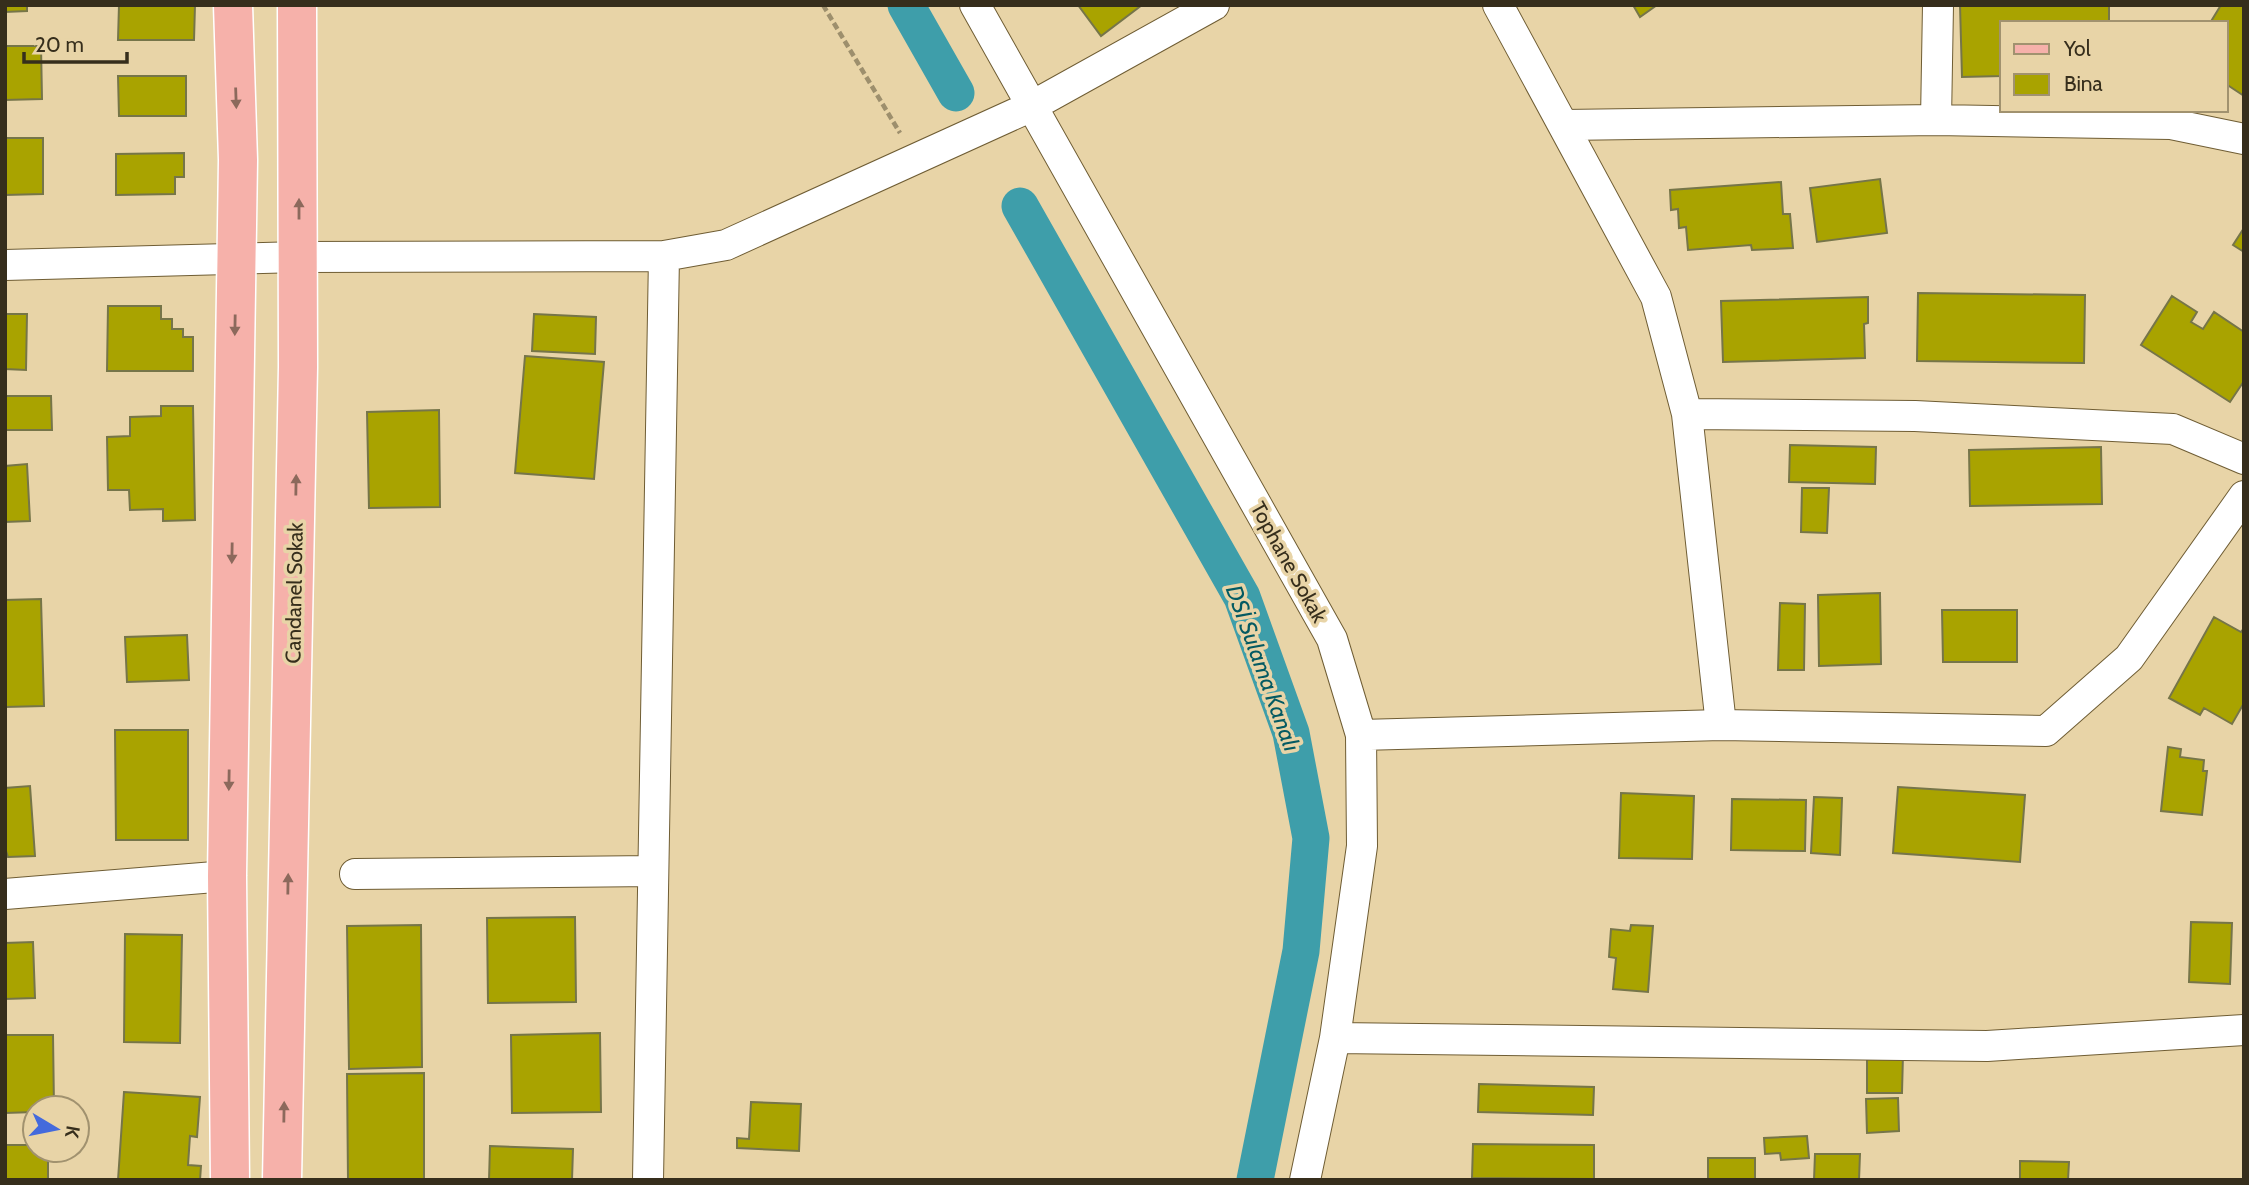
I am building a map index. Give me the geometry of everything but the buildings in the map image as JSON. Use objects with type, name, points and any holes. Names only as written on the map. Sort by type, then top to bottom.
[{"type":"main road","points":[[230,1180],[227,876],[238,160],[233,5]]},
{"type":"main road","name":"Candanel Sokak","points":[[282,1180],[299,257],[297,5]]},
{"type":"street","name":"Tophane Sokak","points":[[975,5],[1332,639],[1360,735],[1362,846],[1335,1038],[1305,1180]]},
{"type":"street","points":[[5,265],[299,257],[664,256],[726,245],[1032,106],[1214,5]]},
{"type":"street","points":[[1498,5],[1656,297],[1688,414],[1721,725]]},
{"type":"street","points":[[1936,120],[1938,5]]},
{"type":"street","points":[[1564,125],[1936,120],[2171,124],[2244,139]]},
{"type":"street","points":[[648,1180],[664,256]]},
{"type":"street","points":[[1688,414],[1915,416],[2173,429],[2244,459]]},
{"type":"street","points":[[1360,735],[1721,725],[2046,731],[2129,658],[2244,496]]},
{"type":"street","points":[[355,874],[653,872]]},
{"type":"street","points":[[5,894],[227,876]]},
{"type":"street","points":[[1335,1038],[1987,1046],[2244,1030]]},
{"type":"path","points":[[823,5],[915,159]]},
{"type":"waterway","name":"DSİ Sulama Kanalı","points":[[906,5],[956,93]]},
{"type":"waterway","name":"DSİ Sulama Kanalı","points":[[1020,206],[1242,597],[1291,733],[1311,838],[1301,951],[1255,1180]]}]
